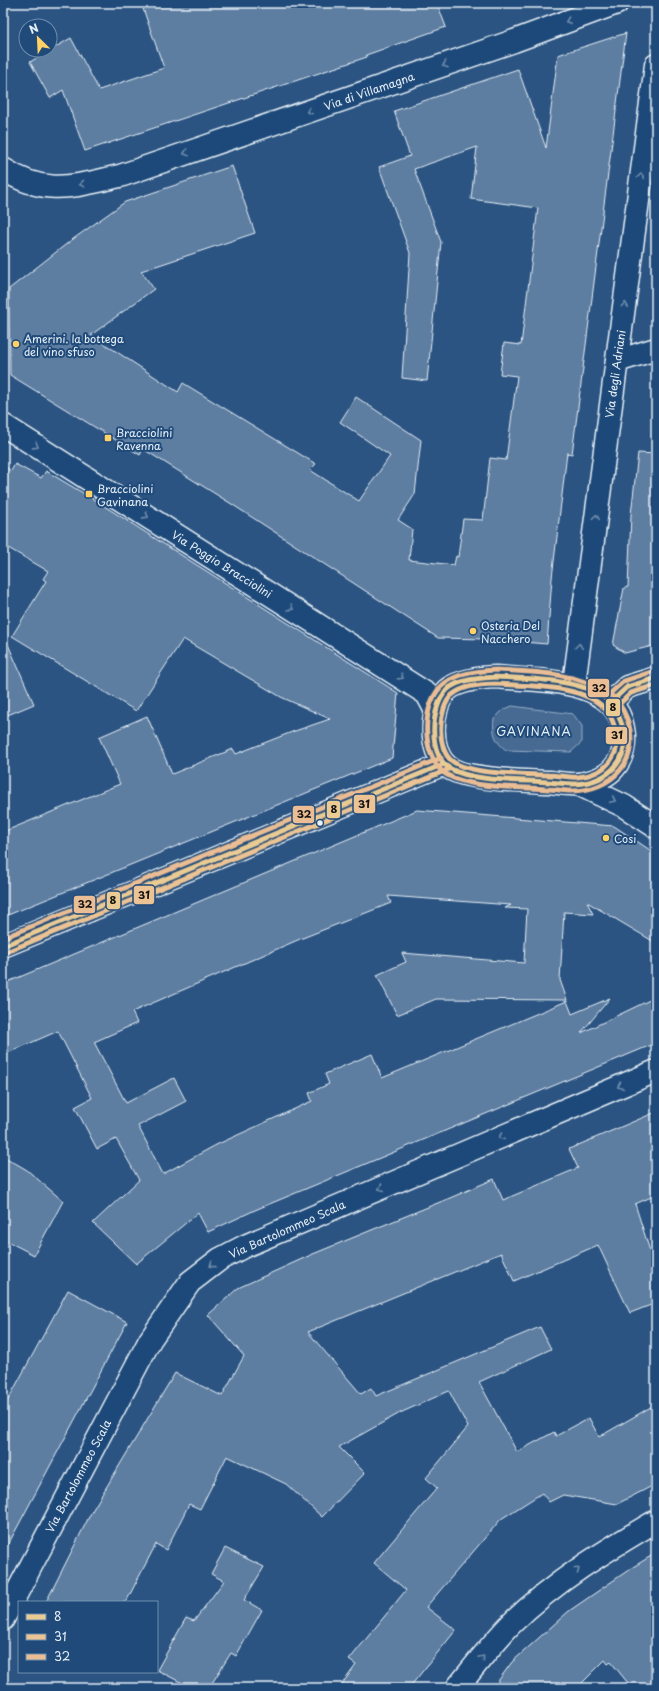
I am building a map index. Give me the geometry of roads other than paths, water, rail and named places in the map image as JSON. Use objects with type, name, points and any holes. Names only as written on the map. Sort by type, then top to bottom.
[{"type":"street","name":"Via di Villamagna","points":[[3,169],[31,184],[49,187],[80,185],[120,176],[514,42],[618,3]]},
{"type":"street","name":"Via degli Adriani","points":[[574,684],[656,64]]},
{"type":"street","points":[[617,361],[656,349]]},
{"type":"street","name":"Via Poggio Bracciolini","points":[[3,425],[427,694],[435,709]]},
{"type":"street","points":[[496,677],[574,684],[592,690],[610,703],[616,710],[623,724],[625,744],[622,755],[613,770],[606,776],[593,781],[578,784],[491,778],[456,772],[444,764],[440,758],[435,743],[433,731],[435,709],[447,689],[462,683],[483,678],[496,677]]},
{"type":"street","points":[[610,703],[628,687],[656,678]]},
{"type":"street","points":[[3,946],[444,764]]},
{"type":"street","points":[[578,784],[624,806],[656,826]]},
{"type":"street","name":"Via Bartolommeo Scala","points":[[3,1619],[150,1340],[190,1282],[204,1270],[220,1259],[239,1249],[656,1071]]},
{"type":"street","points":[[457,1688],[512,1624],[539,1599],[584,1564],[656,1521]]},
{"type":"place","name":"Amerini. la bottega del vino sfuso","points":[[16,344]]},
{"type":"place","name":"Bracciolini Ravenna","points":[[108,438]]},
{"type":"place","name":"Bracciolini Gavinana","points":[[89,494]]},
{"type":"place","name":"Osteria Del Nacchero","points":[[473,631]]},
{"type":"place","name":"Cosi","points":[[606,838]]},
{"type":"district","name":"GAVINANA","points":[[534,731]]}]
